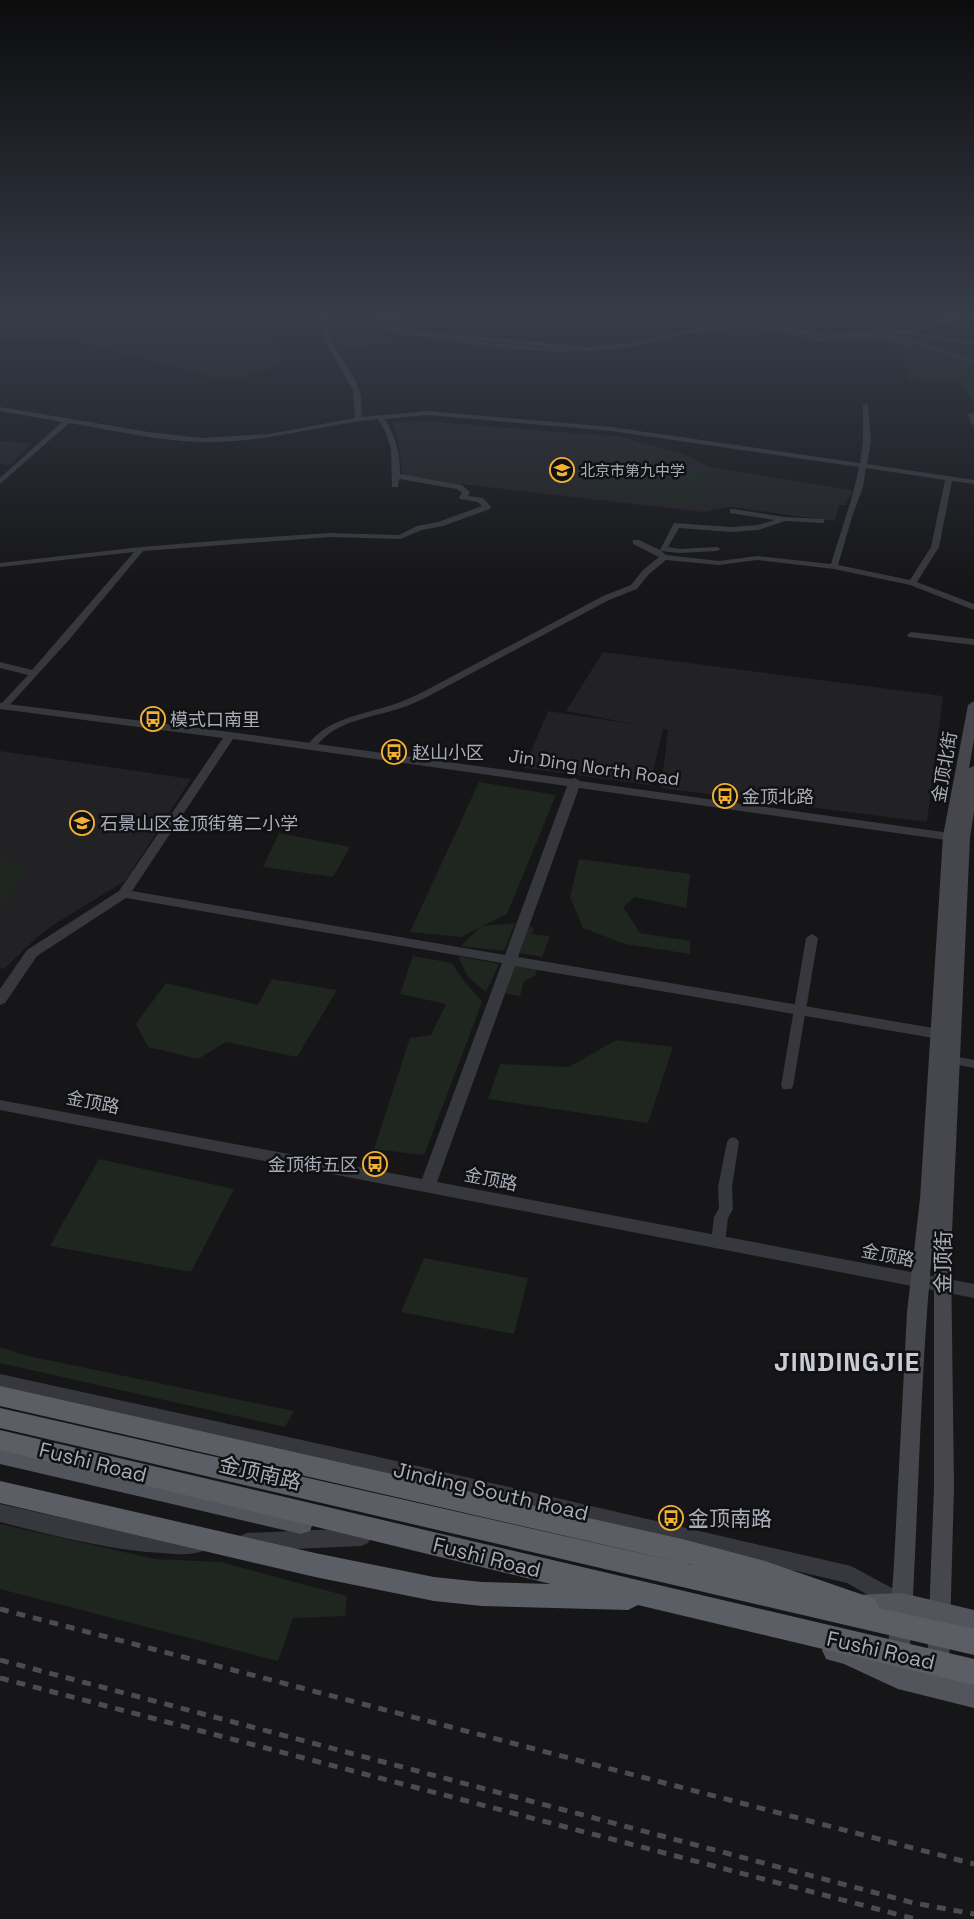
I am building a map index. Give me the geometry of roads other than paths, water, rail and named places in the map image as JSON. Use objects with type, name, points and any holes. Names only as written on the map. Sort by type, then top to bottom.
[{"type":"highway","points":[[0,1396],[682,1551],[766,1573],[838,1596],[930,1621]]},
{"type":"highway","name":"Fushi Road","points":[[0,1418],[930,1621],[974,1642]]},
{"type":"highway","name":"Fushi Road","points":[[0,1440],[974,1672]]},
{"type":"highway","points":[[0,1492],[306,1563],[434,1590],[482,1594],[660,1598]]},
{"type":"main road","name":"金顶北街","points":[[962,838],[974,705]]},
{"type":"main road","name":"金顶北街","points":[[962,838],[974,770]]},
{"type":"main road","name":"金顶街","points":[[898,1676],[916,1312],[929,1199],[939,1034],[962,838]]},
{"type":"main road","name":"金顶街","points":[[937,1686],[930,1621],[944,1487],[942,1254],[962,838]]},
{"type":"main road","name":"金顶南路","points":[[0,1413],[849,1607],[902,1605]]},
{"type":"main road","points":[[0,1454],[846,1652],[898,1676],[974,1695]]},
{"type":"main road","name":"Jinding South Road","points":[[902,1605],[930,1621],[974,1622]]},
{"type":"street","points":[[358,405],[359,419]]},
{"type":"street","points":[[834,567],[848,517],[859,487],[867,441],[866,405]]},
{"type":"street","points":[[0,409],[148,434],[201,440],[269,436],[359,419],[428,413],[611,429],[974,482]]},
{"type":"street","points":[[971,416],[974,424]]},
{"type":"street","points":[[0,565],[142,549],[330,535],[400,537],[420,528],[440,524],[487,507],[480,500],[463,497],[466,492],[459,487],[396,480],[392,435],[380,417]]},
{"type":"street","points":[[0,482],[68,420]]},
{"type":"street","points":[[912,583],[935,547],[949,478]]},
{"type":"street","points":[[733,511],[784,519],[821,521]]},
{"type":"street","points":[[705,562],[713,549],[680,551],[663,548],[677,525],[723,531],[775,523],[784,519]]},
{"type":"street","points":[[636,542],[656,551],[664,557],[720,563],[757,558],[834,567],[912,583],[974,608]]},
{"type":"street","points":[[2,706],[65,638],[142,549]]},
{"type":"street","points":[[312,746],[319,736],[339,724],[397,706],[424,695],[606,598],[634,587],[646,572],[664,557]]},
{"type":"street","points":[[911,635],[974,642]]},
{"type":"street","points":[[0,665],[32,673]]},
{"type":"street","name":"Jin Ding North Road","points":[[2,706],[575,782],[962,838]]},
{"type":"street","points":[[0,1000],[32,953],[124,894],[230,735]]},
{"type":"street","points":[[427,1187],[575,782]]},
{"type":"street","points":[[124,894],[939,1034]]},
{"type":"street","points":[[787,1086],[798,1011],[812,938]]},
{"type":"street","points":[[952,1060],[974,1064]]},
{"type":"street","name":"金顶路","points":[[0,1105],[974,1291]]},
{"type":"street","points":[[718,1243],[721,1217],[726,1209],[725,1188],[733,1142]]},
{"type":"street","name":"Jinding South Road","points":[[0,1382],[370,1463],[851,1575],[902,1605]]},
{"type":"street","points":[[370,1463],[408,1506]]},
{"type":"street","points":[[0,1513],[142,1543],[184,1545],[361,1537]]},
{"type":"street","points":[[615,1554],[661,1531]]},
{"type":"railway","points":[[0,1609],[974,1864]]},
{"type":"railway","points":[[0,1660],[914,1903],[974,1914]]},
{"type":"railway","points":[[0,1678],[915,1919]]},
{"type":"place","name":"北京市第九中学","points":[[562,470]]},
{"type":"place","name":"模式口南里","points":[[153,719]]},
{"type":"place","name":"赵山小区","points":[[394,752]]},
{"type":"place","name":"金顶北路","points":[[725,796]]},
{"type":"place","name":"石景山区金顶街第二小学","points":[[82,823]]},
{"type":"place","name":"金顶街五区","points":[[375,1164]]},
{"type":"place","name":"金顶南路","points":[[671,1518]]},
{"type":"district","name":"JINDINGJIE","points":[[847,1362]]}]
